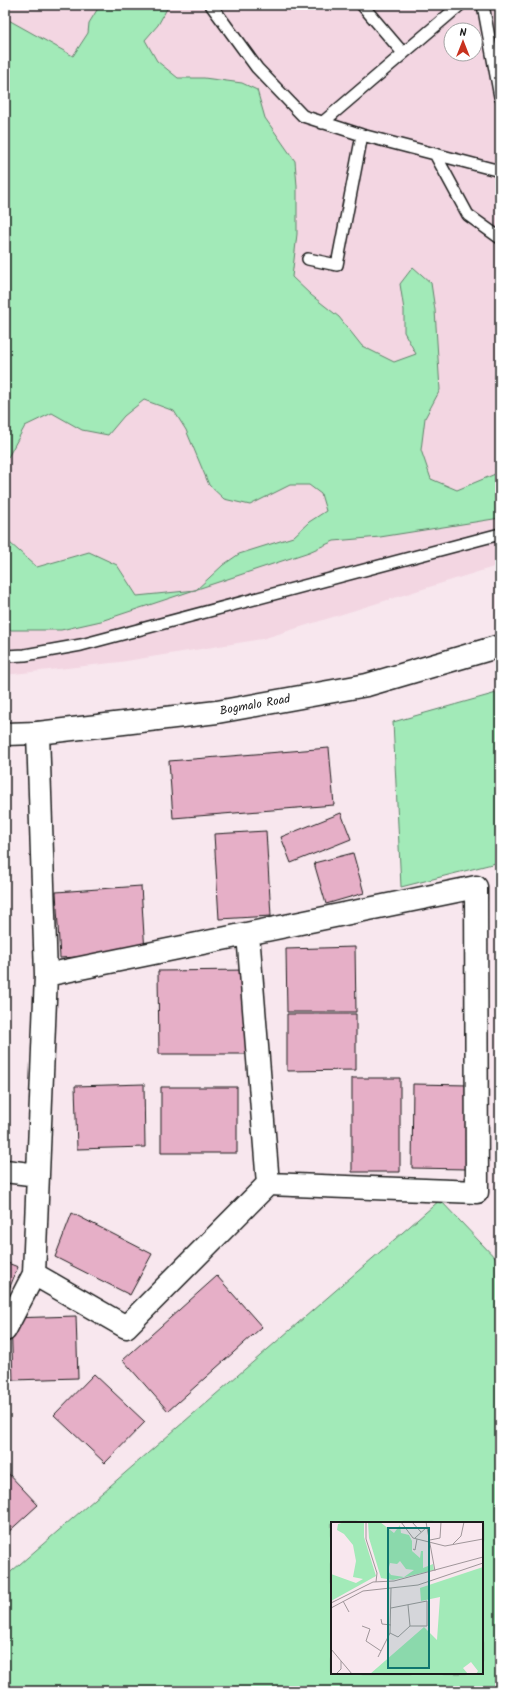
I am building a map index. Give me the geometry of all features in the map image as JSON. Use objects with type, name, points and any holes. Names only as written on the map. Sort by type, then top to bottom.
[{"type":"street","name":"Bogmalo Road","points":[[5,734],[38,732],[217,712],[367,685],[500,646]]},
{"type":"street","points":[[5,1330],[34,1274],[46,976],[38,732]]},
{"type":"street","points":[[34,1274],[126,1327],[268,1184],[476,1192],[476,887],[46,976]]},
{"type":"street","points":[[248,934],[268,1184]]},
{"type":"street","points":[[5,1171],[38,1175]]},
{"type":"lane","points":[[211,5],[257,68],[303,116],[362,135],[500,171]]},
{"type":"lane","points":[[362,5],[403,53]]},
{"type":"lane","points":[[322,123],[460,5]]},
{"type":"lane","points":[[483,5],[500,97]]},
{"type":"lane","points":[[308,259],[338,265],[362,135]]},
{"type":"lane","points":[[435,154],[468,215],[500,238]]},
{"type":"lane","points":[[5,656],[24,655],[81,645],[500,534]]},
{"type":"shaded area","points":[[5,5],[500,5],[500,565],[262,639],[120,662],[5,675]]},
{"type":"green space","points":[[100,5],[169,5],[158,25],[145,40],[157,61],[178,78],[204,78],[242,83],[257,90],[265,118],[295,161],[297,186],[297,234],[292,277],[311,295],[339,317],[362,346],[394,362],[416,354],[404,332],[404,310],[400,284],[413,267],[431,283],[435,310],[440,390],[425,418],[421,450],[431,479],[457,490],[500,472],[500,518],[380,537],[334,541],[309,552],[197,589],[223,565],[239,554],[293,537],[309,522],[326,511],[321,494],[309,485],[290,485],[250,505],[224,499],[209,485],[186,430],[174,411],[144,400],[124,416],[108,435],[82,430],[52,413],[25,426],[6,461],[5,468],[5,18],[73,56],[88,33],[89,23]]},
{"type":"green space","points":[[5,530],[10,543],[37,567],[89,552],[117,565],[137,596],[194,590],[101,621],[61,630],[5,630]]},
{"type":"green space","points":[[500,692],[500,862],[401,887],[393,722]]},
{"type":"green space","points":[[440,1200],[500,1263],[500,1691],[5,1691],[5,1577]]},
{"type":"building","points":[[329,748],[334,805],[173,818],[169,761]]},
{"type":"building","points":[[341,813],[351,839],[291,863],[281,837]]},
{"type":"building","points":[[266,831],[271,916],[219,919],[214,834]]},
{"type":"building","points":[[353,853],[364,893],[326,904],[314,863]]},
{"type":"building","points":[[141,886],[145,953],[60,958],[56,892]]},
{"type":"building","points":[[355,947],[356,1012],[287,1012],[286,949]]},
{"type":"building","points":[[248,970],[248,1054],[159,1054],[158,971]]},
{"type":"building","points":[[287,1014],[356,1014],[356,1070],[287,1071]]},
{"type":"building","points":[[352,1078],[400,1078],[400,1172],[352,1172]]},
{"type":"building","points":[[144,1084],[145,1147],[77,1149],[75,1086]]},
{"type":"building","points":[[413,1084],[469,1085],[467,1169],[412,1168]]},
{"type":"building","points":[[161,1087],[237,1087],[237,1153],[161,1153]]},
{"type":"building","points":[[72,1213],[152,1254],[130,1295],[55,1257]]},
{"type":"building","points":[[5,1262],[18,1267],[5,1299]]},
{"type":"building","points":[[217,1276],[262,1327],[168,1411],[123,1360]]},
{"type":"building","points":[[76,1316],[78,1378],[13,1380],[11,1318]]},
{"type":"building","points":[[94,1374],[145,1422],[105,1463],[54,1415]]},
{"type":"building","points":[[5,1470],[38,1505],[5,1535]]}]
